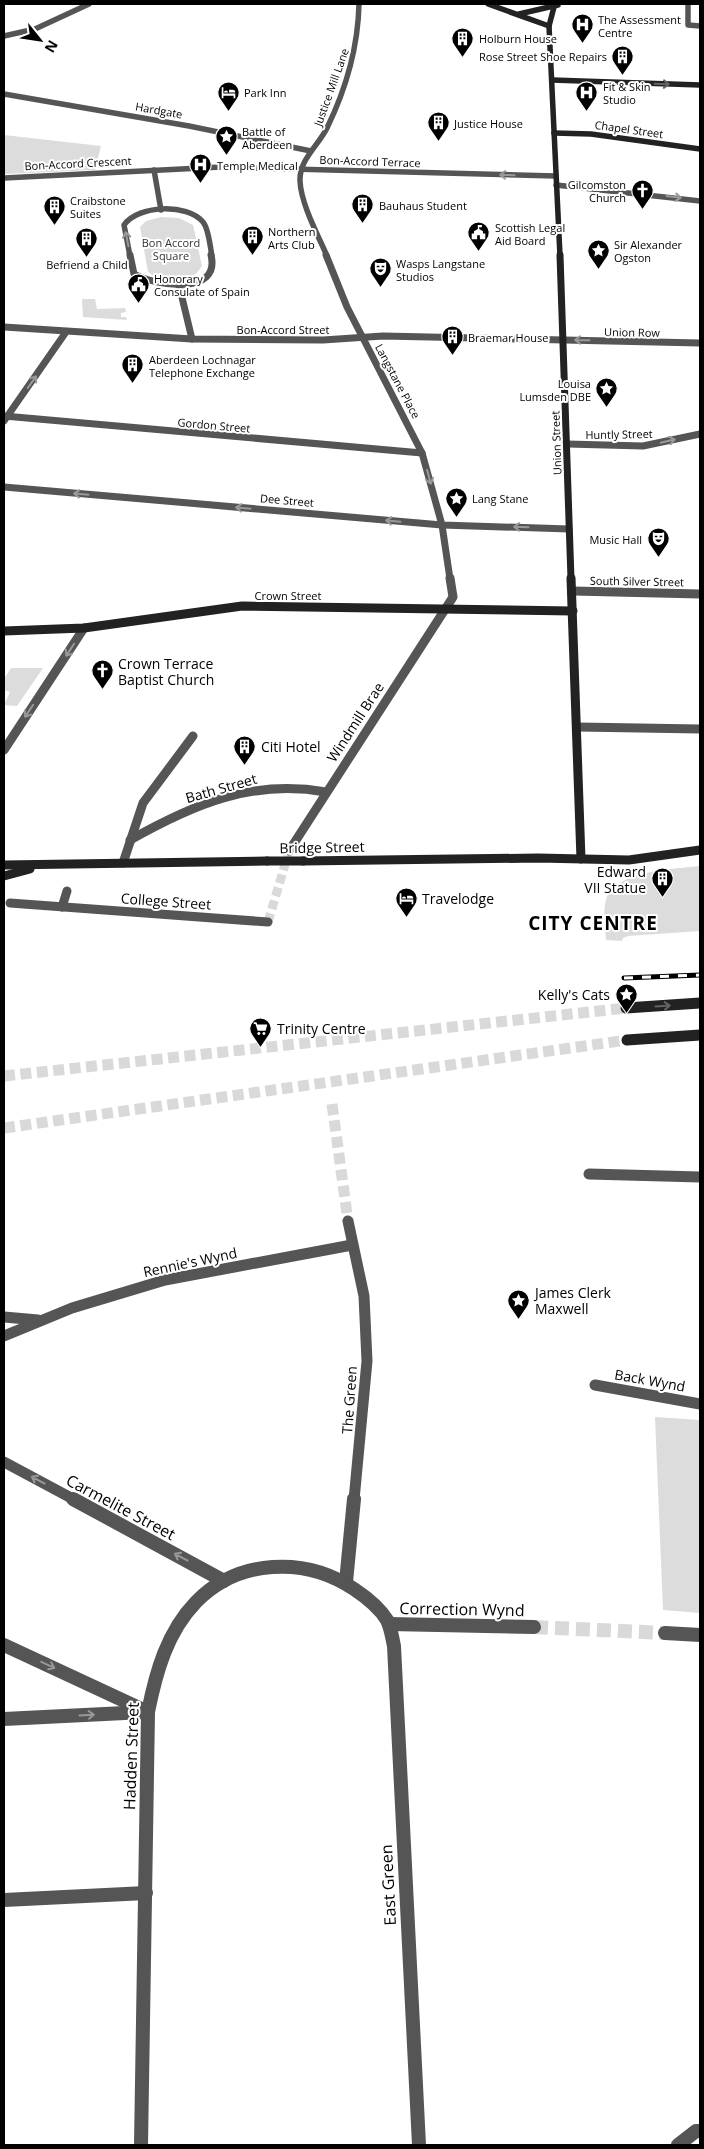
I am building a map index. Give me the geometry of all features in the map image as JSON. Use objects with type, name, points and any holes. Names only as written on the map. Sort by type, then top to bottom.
[{"type":"street","points":[[4,36],[35,28],[89,4]]},
{"type":"street","name":"Justice Mill Lane","points":[[300,169],[311,151],[321,140],[354,56],[360,28],[359,4]]},
{"type":"street","points":[[488,4],[549,26]]},
{"type":"street","points":[[688,4],[688,25],[700,26]]},
{"type":"street","points":[[515,14],[557,5]]},
{"type":"street","name":"Union Street","points":[[557,5],[549,26],[573,591],[581,859]]},
{"type":"street","points":[[552,80],[700,85]]},
{"type":"street","name":"Hardgate","points":[[4,94],[198,127],[311,151]]},
{"type":"street","name":"Chapel Street","points":[[554,133],[591,134],[700,149]]},
{"type":"street","name":"Bon-Accord Terrace","points":[[154,170],[221,167],[556,176]]},
{"type":"street","name":"Langstane Place","points":[[300,169],[298,177],[301,192],[337,285],[422,453],[442,525],[453,597],[446,608]]},
{"type":"street","points":[[154,170],[162,210]]},
{"type":"street","name":"Bon-Accord Crescent","points":[[4,178],[154,170]]},
{"type":"street","points":[[556,185],[700,201]]},
{"type":"street","points":[[162,210],[183,211],[202,219],[214,272],[208,276],[179,285],[149,282],[134,274],[124,225],[126,221],[142,213],[162,210]]},
{"type":"street","points":[[179,285],[192,339]]},
{"type":"street","name":"Bon-Accord Street","points":[[4,327],[192,339],[323,340],[362,337],[563,340]]},
{"type":"street","points":[[5,418],[66,332]]},
{"type":"street","name":"Union Row","points":[[563,340],[700,343]]},
{"type":"street","name":"Gordon Street","points":[[5,418],[422,453]]},
{"type":"street","name":"Huntly Street","points":[[567,444],[643,446],[700,434]]},
{"type":"street","name":"Dee Street","points":[[4,487],[442,525],[569,529]]},
{"type":"street","name":"South Silver Street","points":[[573,591],[700,594]]},
{"type":"street","name":"Crown Street","points":[[4,631],[84,628],[242,606],[573,611]]},
{"type":"street","name":"Windmill Brae","points":[[289,851],[446,608]]},
{"type":"street","points":[[4,750],[84,628]]},
{"type":"street","points":[[578,726],[700,729]]},
{"type":"street","points":[[123,863],[142,803],[193,736]]},
{"type":"street","name":"Bath Street","points":[[130,840],[166,820],[198,807],[262,789],[288,786],[326,792]]},
{"type":"street","name":"Bridge Street","points":[[4,865],[267,861],[629,860],[700,850]]},
{"type":"street","name":"Bridge Street","points":[[4,876],[23,870],[64,864]]},
{"type":"street","points":[[62,907],[67,891]]},
{"type":"street","name":"College Street","points":[[10,903],[268,922]]},
{"type":"street","points":[[626,1008],[700,1003]]},
{"type":"street","points":[[627,1040],[700,1035]]},
{"type":"street","points":[[589,1174],[700,1177]]},
{"type":"street","name":"The Green","points":[[346,1582],[350,1559],[367,1361],[364,1296],[348,1221]]},
{"type":"street","name":"Rennie's Wynd","points":[[4,1336],[39,1320],[165,1280],[352,1245]]},
{"type":"street","name":"Rennie's Wynd","points":[[4,1317],[39,1320]]},
{"type":"street","name":"Back Wynd","points":[[595,1385],[700,1404]]},
{"type":"street","name":"Carmelite Street","points":[[4,1462],[224,1581]]},
{"type":"street","name":"Hadden Street","points":[[141,2145],[148,1712],[152,1689],[167,1641],[179,1622],[197,1601],[224,1581],[244,1571],[282,1565],[302,1567],[346,1582],[379,1610],[388,1624]]},
{"type":"street","name":"Correction Wynd","points":[[388,1624],[534,1627]]},
{"type":"street","name":"East Green","points":[[388,1624],[394,1646],[419,2145]]},
{"type":"street","points":[[664,1633],[700,1635]]},
{"type":"street","points":[[4,1645],[148,1712]]},
{"type":"street","points":[[4,1719],[148,1712]]},
{"type":"street","points":[[4,1900],[146,1893]]},
{"type":"street","points":[[678,2145],[696,2131],[700,2131]]},
{"type":"green space","points":[[4,135],[101,146],[95,170],[4,174]]},
{"type":"green space","name":"Bon Accord Square","points":[[161,217],[179,218],[193,225],[202,266],[196,274],[184,278],[165,279],[148,272],[140,227],[146,221]]},
{"type":"green space","points":[[82,299],[95,299],[97,309],[125,308],[126,312],[121,313],[121,317],[126,317],[127,320],[83,317]]},
{"type":"green space","points":[[11,668],[43,668],[17,706],[4,705],[10,692],[4,690],[4,679]]},
{"type":"green space","points":[[700,866],[700,931],[628,936],[623,938],[622,941],[606,940],[605,907],[607,897],[613,888],[635,876],[663,870]]},
{"type":"green space","points":[[655,1417],[700,1420],[700,1613],[663,1610]]},
{"type":"tunnel","points":[[268,922],[289,851]]},
{"type":"tunnel","points":[[4,1076],[626,1008]]},
{"type":"tunnel","points":[[4,1128],[627,1040]]},
{"type":"tunnel","points":[[332,1104],[348,1221]]},
{"type":"tunnel","points":[[534,1627],[665,1633]]},
{"type":"railway","points":[[624,978],[700,975]]},
{"type":"place","name":"The Assessment Centre","points":[[582,44]]},
{"type":"place","name":"Holburn House","points":[[463,57]]},
{"type":"place","name":"Rose Street Shoe Repairs","points":[[623,75]]},
{"type":"place","name":"Park Inn","points":[[228,111]]},
{"type":"place","name":"Fit & Skin Studio","points":[[587,111]]},
{"type":"place","name":"Justice House","points":[[438,142]]},
{"type":"place","name":"Battle of Aberdeen","points":[[226,156]]},
{"type":"place","name":"Temple Medical","points":[[201,184]]},
{"type":"place","name":"Gilcomston Church","points":[[642,209]]},
{"type":"place","name":"Bauhaus Student","points":[[363,224]]},
{"type":"place","name":"Craibstone Suites","points":[[54,225]]},
{"type":"place","name":"Scottish Legal Aid Board","points":[[479,252]]},
{"type":"place","name":"Northern Arts Club","points":[[252,256]]},
{"type":"place","name":"Befriend a Child","points":[[87,257]]},
{"type":"place","name":"Sir Alexander Ogston","points":[[598,269]]},
{"type":"place","name":"Wasps Langstane Studios","points":[[380,288]]},
{"type":"place","name":"Honorary Consulate of Spain","points":[[138,303]]},
{"type":"place","name":"Braemar House","points":[[452,356]]},
{"type":"place","name":"Aberdeen Lochnagar Telephone Exchange","points":[[133,384]]},
{"type":"place","name":"Louisa Lumsden DBE","points":[[607,408]]},
{"type":"place","name":"Lang Stane","points":[[456,517]]},
{"type":"place","name":"Music Hall","points":[[658,558]]},
{"type":"place","name":"Crown Terrace Baptist Church","points":[[102,690]]},
{"type":"place","name":"Citi Hotel","points":[[245,765]]},
{"type":"place","name":"Edward VII Statue","points":[[662,898]]},
{"type":"place","name":"Travelodge","points":[[406,917]]},
{"type":"place","name":"Kelly's Cats","points":[[626,1013]]},
{"type":"place","name":"Trinity Centre","points":[[261,1047]]},
{"type":"place","name":"James Clerk Maxwell","points":[[519,1319]]},
{"type":"district","name":"CITY CENTRE","points":[[593,923]]}]
